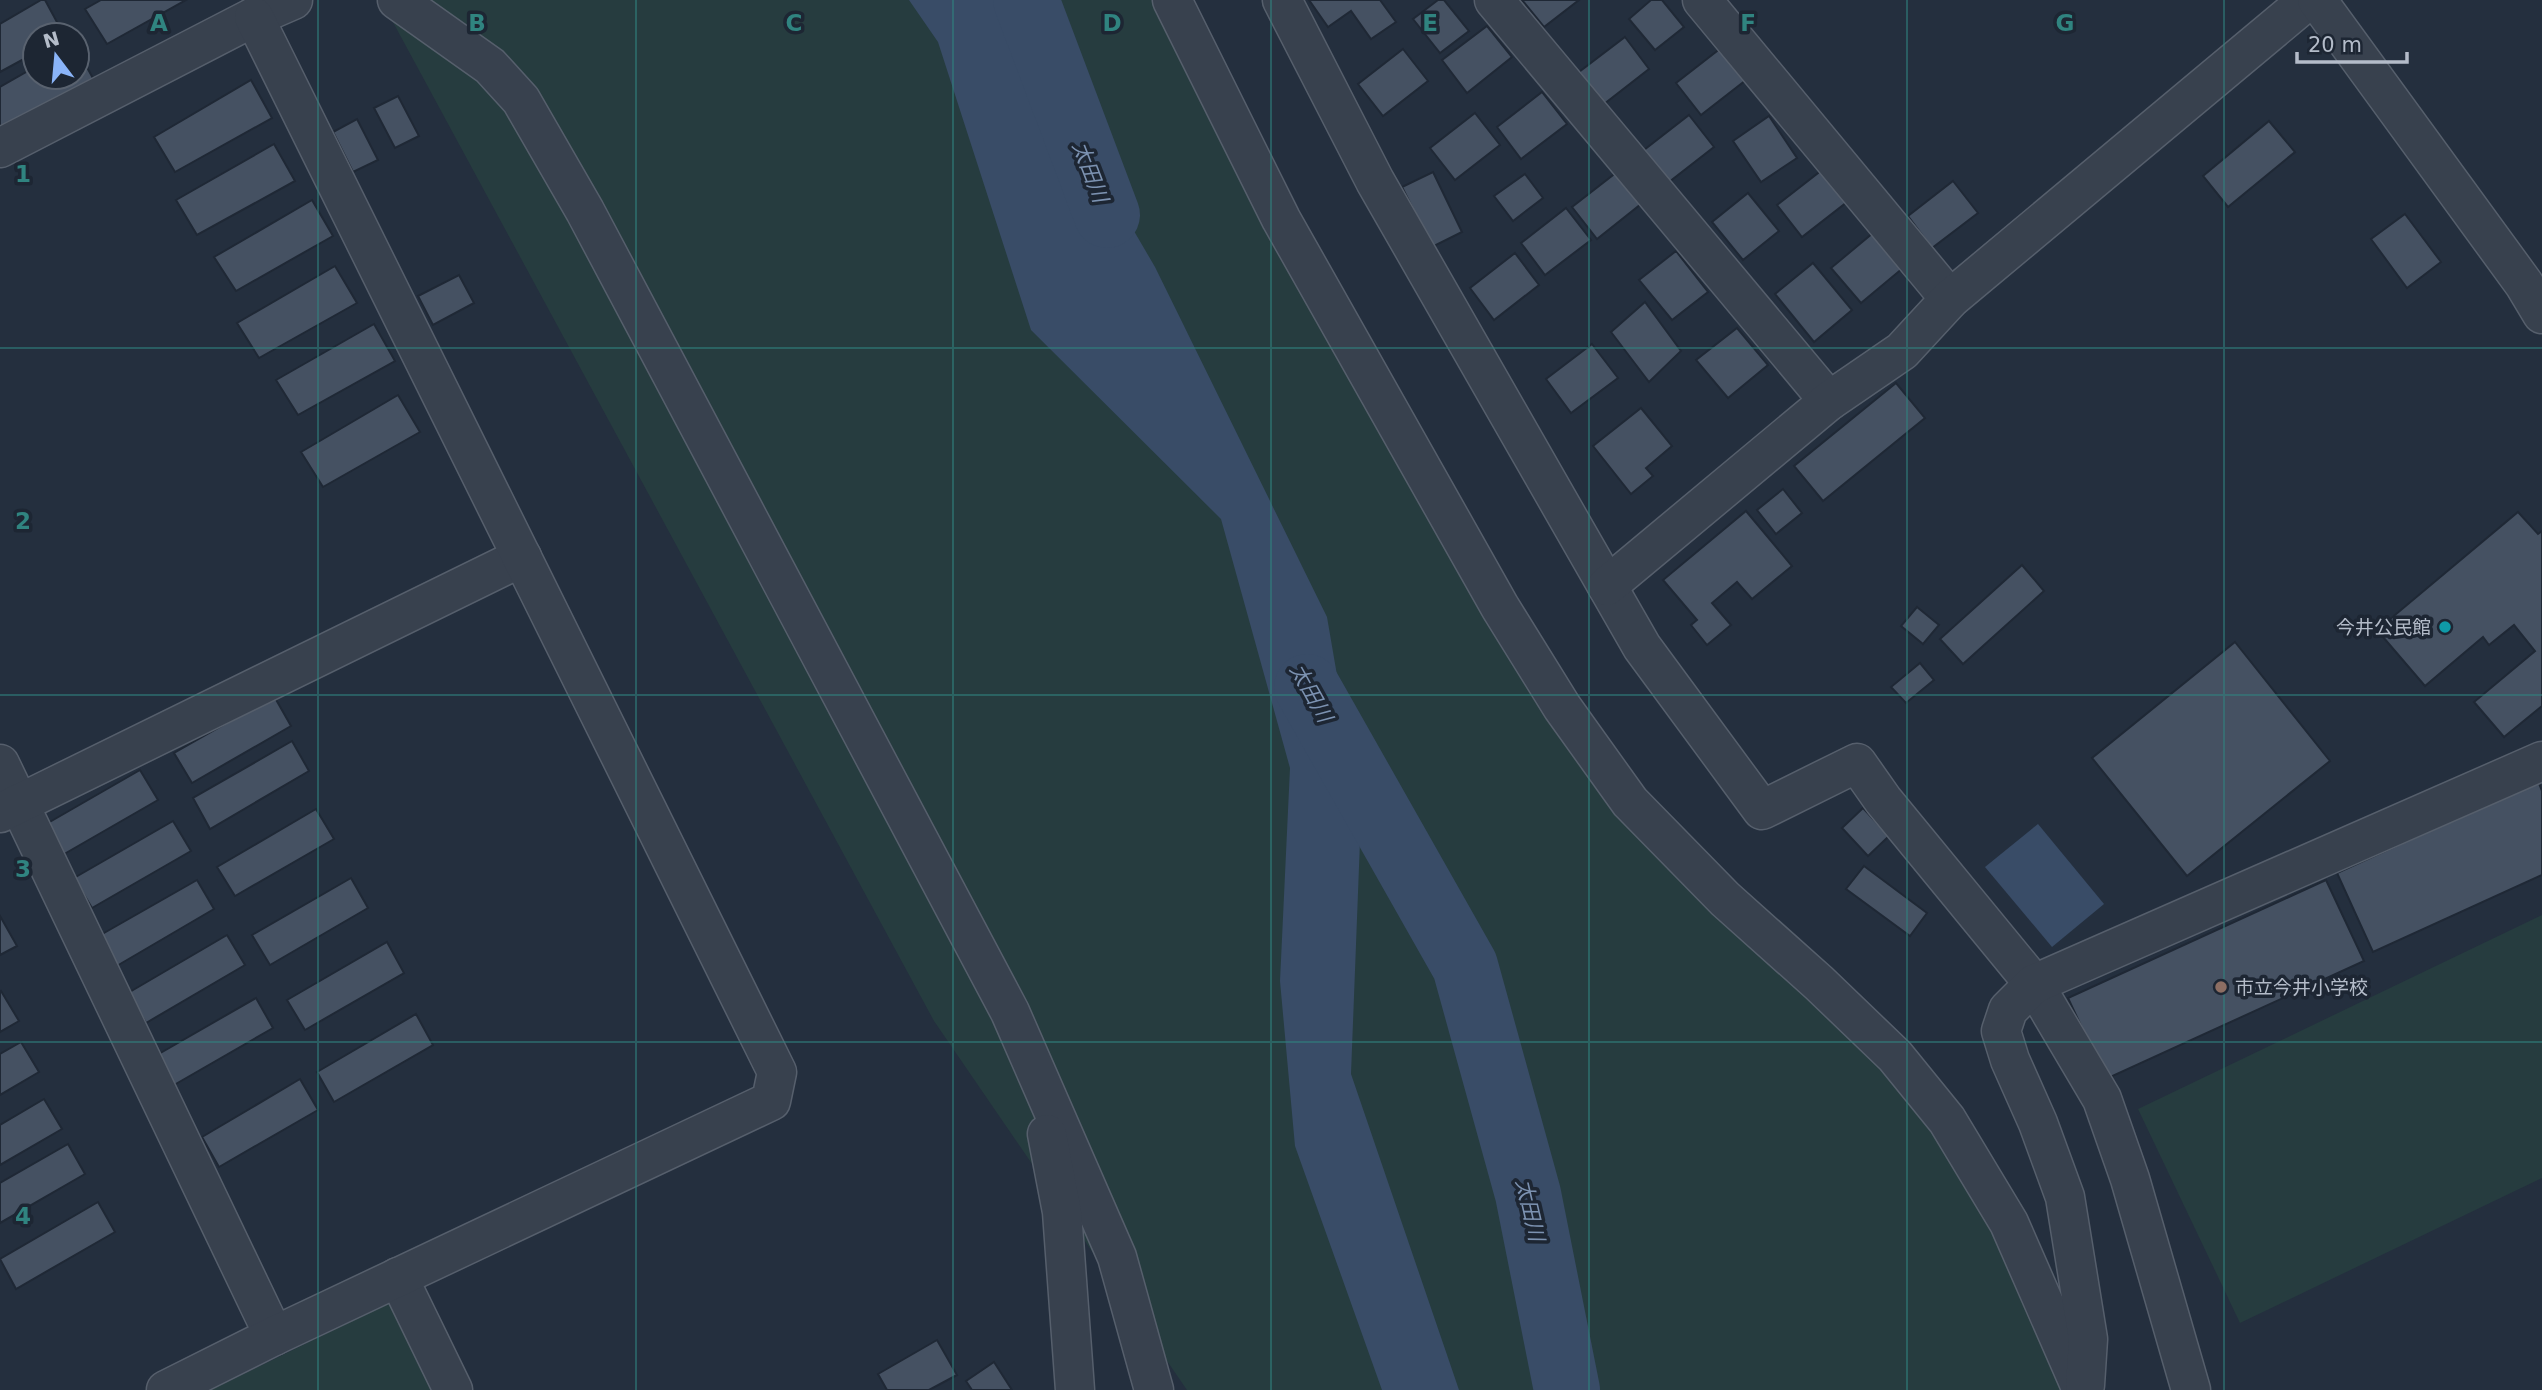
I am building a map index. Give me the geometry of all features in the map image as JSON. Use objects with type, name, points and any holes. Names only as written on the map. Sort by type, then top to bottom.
[{"type":"street","points":[[0,148],[254,16],[293,0]]},
{"type":"street","points":[[397,0],[490,66],[521,100],[592,223],[1003,1000],[1117,1257],[1154,1390]]},
{"type":"street","points":[[1172,0],[1281,219],[1500,607],[1562,707],[1630,802],[1725,899],[1895,1056],[1947,1120],[2009,1223],[2083,1390]]},
{"type":"street","points":[[1282,0],[1375,181],[1642,647],[1762,810],[1857,763],[1883,800],[2034,984],[2102,1099],[2130,1179],[2191,1390]]},
{"type":"street","points":[[1494,0],[1829,401]]},
{"type":"street","points":[[1702,0],[1950,299]]},
{"type":"street","points":[[1607,586],[1829,401],[1902,351],[1950,299],[2308,0]]},
{"type":"street","points":[[2317,0],[2524,284],[2542,314]]},
{"type":"street","points":[[166,1390],[274,1336],[771,1101],[777,1072],[254,16]]},
{"type":"street","points":[[10,808],[522,558]]},
{"type":"street","points":[[2083,1390],[2088,1339],[2066,1197],[2010,1060],[2001,1031],[2008,1010],[2034,984],[2542,761]]},
{"type":"street","points":[[0,764],[10,808],[274,1336]]},
{"type":"street","points":[[1052,1111],[1046,1129],[1062,1212],[1075,1390]]},
{"type":"street","points":[[398,1277],[453,1390]]},
{"type":"green space","points":[[381,0],[1173,0],[1447,513],[1654,825],[1947,1120],[2082,1390],[1187,1390],[934,1021]]},
{"type":"green space","points":[[2542,915],[2542,1178],[2240,1323],[2138,1109]]},
{"type":"green space","points":[[395,1300],[444,1390],[211,1390]]},
{"type":"water","points":[[909,0],[999,0],[1155,267],[1327,617],[1361,815],[1351,1074],[1459,1390],[1382,1390],[1295,1146],[1280,981],[1290,768],[1221,519],[1031,330],[938,42]]},
{"type":"water","points":[[2038,824],[2104,904],[2052,947],[1985,867]]},
{"type":"building","points":[[41,0],[45,0],[56,21],[21,21],[21,61],[0,72],[0,24]]},
{"type":"building","points":[[101,0],[186,0],[107,44],[85,9]]},
{"type":"building","points":[[1309,0],[1380,0],[1396,22],[1371,39],[1351,11],[1328,27]]},
{"type":"building","points":[[1438,0],[1444,0],[1469,31],[1440,53],[1413,19]]},
{"type":"building","points":[[1522,0],[1579,0],[1544,27]]},
{"type":"building","points":[[1651,0],[1662,0],[1684,27],[1655,50],[1629,19]]},
{"type":"building","points":[[1487,26],[1512,57],[1467,93],[1442,60]]},
{"type":"building","points":[[1625,37],[1649,69],[1604,104],[1579,72]]},
{"type":"building","points":[[1721,48],[1746,80],[1701,115],[1676,83]]},
{"type":"building","points":[[1403,49],[1428,81],[1383,116],[1358,84]]},
{"type":"building","points":[[21,75],[21,91],[79,91],[0,135],[0,87]]},
{"type":"building","points":[[251,80],[272,118],[175,172],[154,137]]},
{"type":"building","points":[[1542,92],[1567,124],[1521,159],[1497,127]]},
{"type":"building","points":[[398,96],[419,136],[395,148],[374,108]]},
{"type":"building","points":[[1475,113],[1500,145],[1455,180],[1430,148]]},
{"type":"building","points":[[1689,115],[1714,147],[1669,182],[1644,150]]},
{"type":"building","points":[[1769,116],[1797,158],[1761,182],[1733,141]]},
{"type":"building","points":[[357,119],[378,160],[353,172],[333,132]]},
{"type":"building","points":[[2269,121],[2295,152],[2228,207],[2203,176]]},
{"type":"building","points":[[274,144],[295,181],[197,235],[176,200]]},
{"type":"building","points":[[1822,170],[1847,202],[1802,237],[1777,205]]},
{"type":"building","points":[[1433,172],[1462,232],[1432,247],[1402,187]]},
{"type":"building","points":[[1617,172],[1641,204],[1597,239],[1572,207]]},
{"type":"building","points":[[1525,174],[1543,198],[1513,221],[1494,196]]},
{"type":"building","points":[[1953,181],[1978,213],[1932,248],[1908,216]]},
{"type":"building","points":[[1748,193],[1779,231],[1743,260],[1712,222]]},
{"type":"building","points":[[312,200],[333,236],[236,291],[214,257]]},
{"type":"building","points":[[1566,208],[1591,240],[1545,275],[1521,243]]},
{"type":"building","points":[[2405,214],[2441,262],[2407,288],[2371,239]]},
{"type":"building","points":[[1873,233],[1903,268],[1861,303],[1831,268]]},
{"type":"building","points":[[1676,251],[1708,292],[1672,320],[1639,280]]},
{"type":"building","points":[[1515,253],[1539,285],[1494,320],[1470,288]]},
{"type":"building","points":[[1813,263],[1852,310],[1814,342],[1775,294]]},
{"type":"building","points":[[335,266],[357,303],[259,358],[237,323]]},
{"type":"building","points":[[459,275],[474,303],[433,325],[418,296]]},
{"type":"building","points":[[1645,302],[1681,351],[1649,382],[1611,332]]},
{"type":"building","points":[[374,324],[395,361],[298,415],[276,380]]},
{"type":"building","points":[[1737,328],[1768,365],[1728,398],[1696,360]]},
{"type":"building","points":[[1592,344],[1618,378],[1571,413],[1546,379]]},
{"type":"building","points":[[1896,383],[1925,418],[1823,501],[1794,466]]},
{"type":"building","points":[[398,395],[420,432],[323,487],[301,452]]},
{"type":"building","points":[[1641,408],[1672,446],[1646,468],[1653,476],[1631,494],[1593,446]]},
{"type":"building","points":[[1783,489],[1802,513],[1776,534],[1757,510]]},
{"type":"building","points":[[1746,511],[1792,566],[1752,599],[1737,582],[1712,603],[1731,625],[1707,645],[1691,625],[1697,620],[1663,580]]},
{"type":"building","name":"今井公民館","points":[[2518,512],[2538,534],[2542,531],[2542,706],[2504,737],[2474,702],[2535,651],[2514,625],[2489,645],[2483,637],[2425,686],[2377,630]]},
{"type":"building","points":[[2022,565],[2044,591],[1963,664],[1940,639]]},
{"type":"building","points":[[1917,607],[1939,625],[1923,644],[1901,626]]},
{"type":"building","points":[[2235,642],[2330,761],[2187,876],[2092,758]]},
{"type":"building","points":[[1920,663],[1934,680],[1906,703],[1891,687]]},
{"type":"building","points":[[274,696],[291,726],[192,783],[174,753]]},
{"type":"building","points":[[292,741],[309,771],[210,829],[193,798]]},
{"type":"building","points":[[140,770],[158,800],[59,857],[41,827]]},
{"type":"building","points":[[2538,781],[2542,791],[2542,875],[2373,952],[2337,873]]},
{"type":"building","points":[[1863,808],[1889,836],[1868,856],[1842,828]]},
{"type":"building","points":[[316,809],[334,839],[235,896],[217,867]]},
{"type":"building","points":[[173,821],[191,851],[92,908],[74,878]]},
{"type":"building","points":[[1864,866],[1927,913],[1910,936],[1846,889]]},
{"type":"building","points":[[351,878],[368,908],[270,965],[252,935]]},
{"type":"building","points":[[197,880],[214,909],[115,967],[97,937]]},
{"type":"building","points":[[2326,880],[2364,961],[2106,1079],[2068,998]]},
{"type":"building","points":[[0,916],[17,946],[0,955]]},
{"type":"building","points":[[227,935],[245,965],[146,1023],[128,993]]},
{"type":"building","points":[[387,942],[404,973],[305,1030],[287,1000]]},
{"type":"building","points":[[0,992],[19,1021],[0,1032]]},
{"type":"building","points":[[256,998],[273,1028],[174,1085],[157,1055]]},
{"type":"building","points":[[416,1014],[433,1045],[334,1102],[317,1072]]},
{"type":"building","points":[[21,1042],[39,1072],[0,1095],[0,1054]]},
{"type":"building","points":[[300,1079],[318,1110],[219,1167],[202,1137]]},
{"type":"building","points":[[44,1099],[62,1129],[0,1165],[0,1125]]},
{"type":"building","points":[[68,1144],[85,1174],[0,1223],[0,1183]]},
{"type":"building","points":[[98,1202],[115,1232],[16,1289],[0,1259]]},
{"type":"building","points":[[937,1340],[957,1375],[929,1390],[887,1390],[878,1374]]},
{"type":"building","points":[[994,1362],[1012,1390],[972,1390],[966,1381]]},
{"type":"waterway","name":"太田川","points":[[1026,0],[1107,215]]},
{"type":"waterway","name":"太田川","points":[[1307,687],[1465,966],[1528,1194],[1567,1390]]},
{"type":"place","name":"今井公民館","points":[[2445,627]]},
{"type":"place","name":"市立今井小学校","points":[[2221,987]]}]
